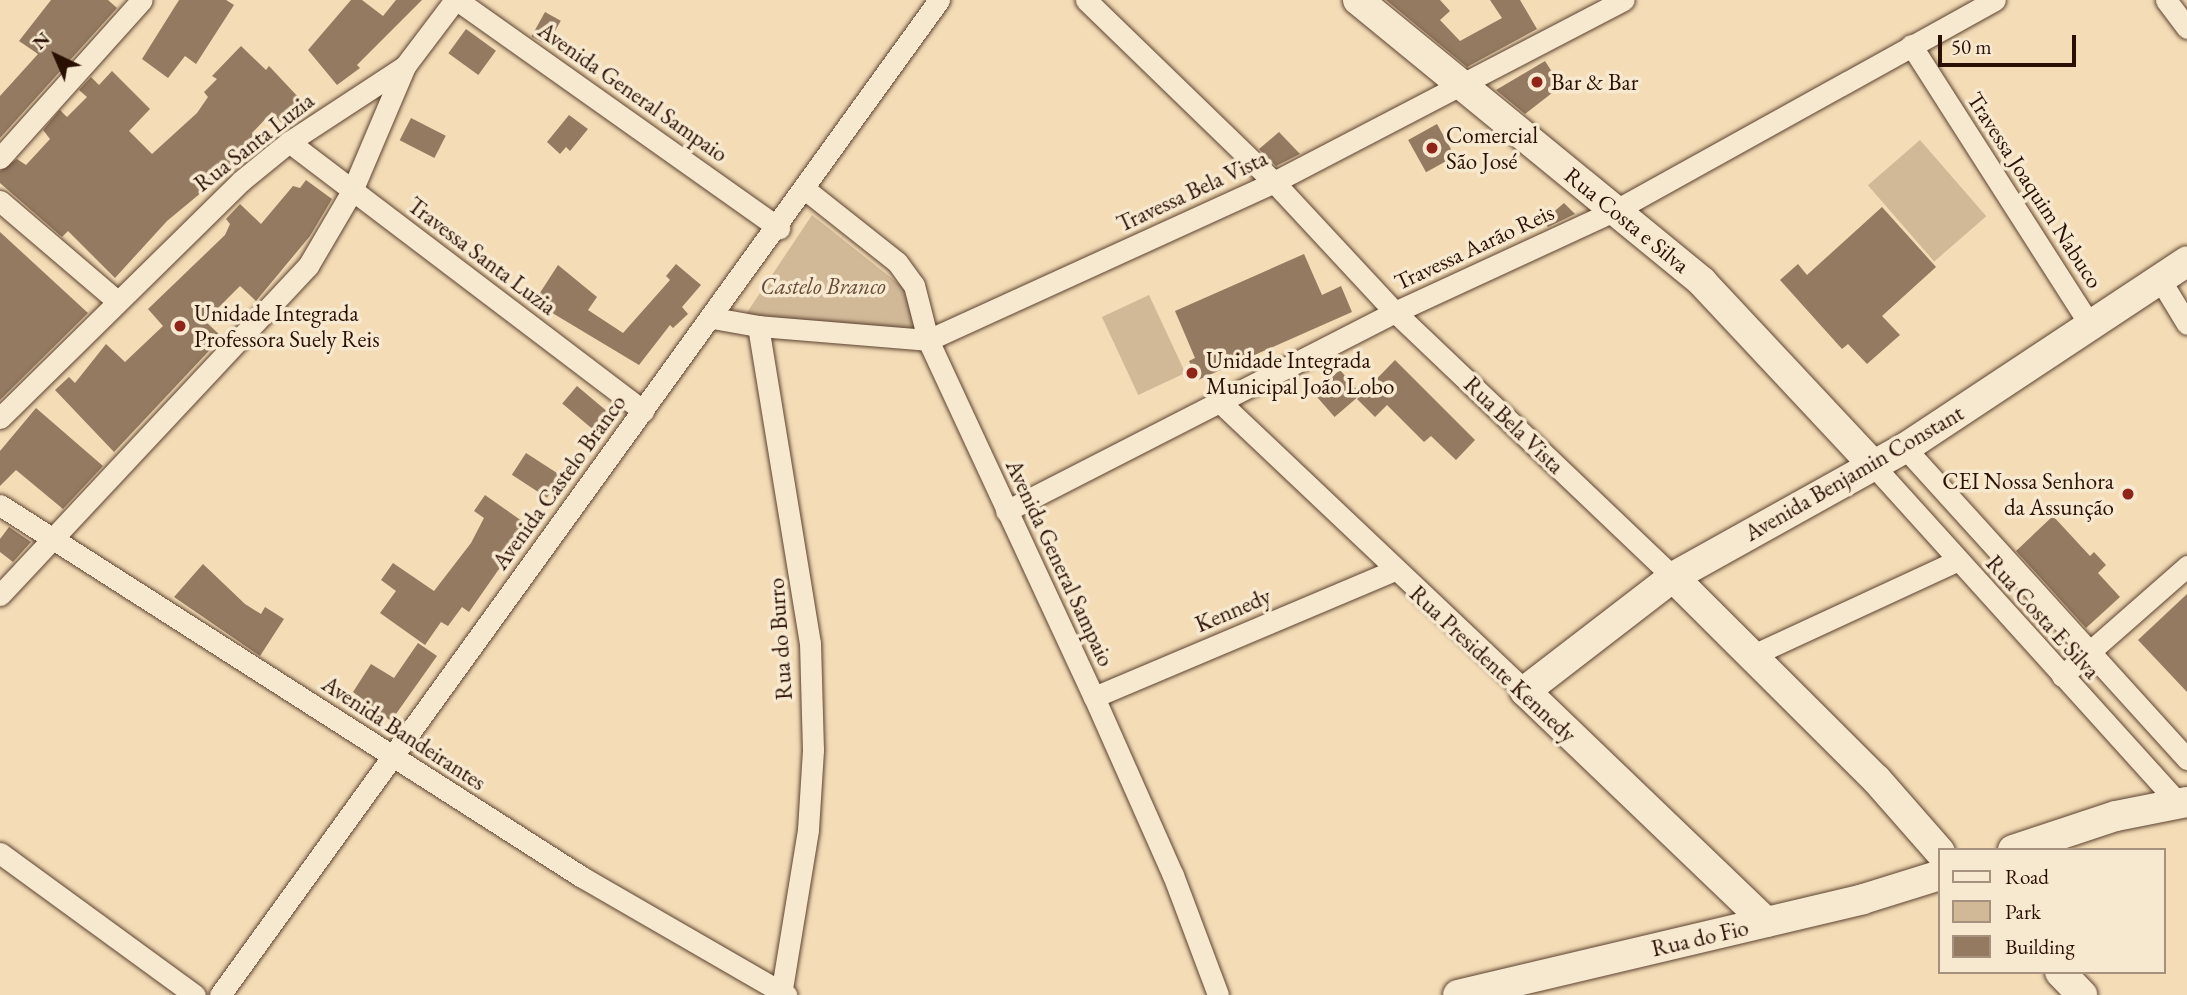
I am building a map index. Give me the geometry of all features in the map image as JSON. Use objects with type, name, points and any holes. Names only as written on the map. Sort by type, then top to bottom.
[{"type":"street","points":[[0,158],[142,0]]},
{"type":"street","name":"Rua Santa Luzia","points":[[0,418],[116,300],[289,142],[405,66],[456,0]]},
{"type":"street","name":"Avenida General Sampaio","points":[[456,0],[779,228]]},
{"type":"street","name":"Avenida Castelo Branco","points":[[220,995],[390,755],[779,228],[939,0]]},
{"type":"street","name":"Rua Bela Vista","points":[[1086,0],[1275,182],[1395,312],[1753,654],[1938,850]]},
{"type":"street","name":"Rua Costa e Silva","points":[[1358,0],[1460,86],[1616,210],[1732,311],[1873,465]]},
{"type":"street","name":"Travessa Bela Vista","points":[[758,326],[928,341],[1275,182],[1624,0]]},
{"type":"street","name":"Travessa Aarão Reis","points":[[1006,511],[1222,404],[1395,312],[1616,210],[1995,0]]},
{"type":"street","points":[[2166,0],[2187,28]]},
{"type":"street","name":"Travessa Joaquim Nabuco","points":[[1911,45],[2091,327]]},
{"type":"street","points":[[0,595],[50,537],[268,314],[308,266],[352,191],[405,66]]},
{"type":"street","name":"Travessa Santa Luzia","points":[[289,142],[644,411]]},
{"type":"street","name":"Avenida General Sampaio","points":[[806,190],[906,272],[928,341],[1094,697],[1173,875],[1218,995]]},
{"type":"street","points":[[0,201],[116,300]]},
{"type":"street","name":"Avenida Benjamin Constant","points":[[1525,691],[1673,577],[1905,448],[2161,281],[2187,261]]},
{"type":"street","points":[[2161,281],[2187,324]]},
{"type":"street","points":[[713,318],[758,326]]},
{"type":"street","name":"Rua do Burro","points":[[758,326],[810,642],[811,792],[783,994]]},
{"type":"street","name":"Rua Presidente Kennedy","points":[[1222,404],[1392,571],[1525,691],[1766,922]]},
{"type":"street","points":[[1905,448],[2025,584],[2187,759]]},
{"type":"street","name":"Rua Costa E Silva","points":[[1873,465],[2000,609],[2182,802]]},
{"type":"street","name":"Avenida Bandeirantes","points":[[0,505],[678,937],[783,994]]},
{"type":"street","points":[[1753,654],[1956,561]]},
{"type":"street","points":[[2062,676],[2187,566]]},
{"type":"street","name":"Kennedy","points":[[1094,697],[1392,571]]},
{"type":"street","points":[[2000,609],[2025,584]]},
{"type":"street","points":[[2020,848],[2182,802]]},
{"type":"street","points":[[0,853],[195,995]]},
{"type":"street","name":"Rua do Fio","points":[[1458,995],[1766,922],[1938,875]]},
{"type":"street","points":[[2062,974],[2082,995]]},
{"type":"green space","points":[[1920,140],[1986,216],[1934,261],[1868,185]]},
{"type":"green space","name":"Castelo Branco","points":[[812,215],[909,292],[916,339],[744,317]]},
{"type":"green space","points":[[1149,295],[1185,373],[1138,395],[1102,317]]},
{"type":"building","points":[[51,0],[108,0],[117,8],[0,138],[0,96],[38,54],[19,41]]},
{"type":"building","points":[[179,0],[226,0],[234,5],[196,64],[185,56],[168,78],[142,59]]},
{"type":"building","points":[[351,0],[362,0],[383,16],[396,0],[422,0],[357,65],[360,68],[337,85],[308,50]]},
{"type":"building","points":[[1386,0],[1440,0],[1450,11],[1440,20],[1460,41],[1502,18],[1490,0],[1520,0],[1537,29],[1467,67]]},
{"type":"building","points":[[545,12],[561,21],[547,45],[531,36]]},
{"type":"building","points":[[466,29],[496,51],[478,75],[448,53]]},
{"type":"building","points":[[241,46],[266,70],[269,66],[300,99],[296,104],[303,112],[286,128],[272,112],[252,133],[261,143],[167,221],[115,278],[68,231],[62,237],[0,183],[0,171],[17,159],[26,165],[50,139],[43,130],[60,110],[67,117],[87,97],[79,90],[91,77],[99,85],[112,71],[150,109],[129,131],[152,154],[197,113],[208,97],[204,92],[217,79],[212,76]]},
{"type":"building","points":[[1545,61],[1561,86],[1525,114],[1496,90]]},
{"type":"building","points":[[569,115],[588,129],[570,151],[566,147],[560,154],[547,142]]},
{"type":"building","points":[[411,118],[446,136],[434,158],[400,140]]},
{"type":"building","name":"Comercial São José","points":[[1437,124],[1455,156],[1426,172],[1408,140]]},
{"type":"building","points":[[1279,132],[1300,154],[1276,166],[1259,149]]},
{"type":"building","points":[[306,180],[332,199],[310,236],[256,301],[240,286],[205,321],[222,337],[114,452],[55,390],[69,377],[75,383],[106,344],[125,362],[163,326],[148,309],[225,235],[230,224],[226,219],[240,204],[261,224],[293,186],[300,188]]},
{"type":"building","points":[[1564,203],[1575,214],[1548,227],[1543,221]]},
{"type":"building","points":[[1882,207],[1936,267],[1882,316],[1900,335],[1867,364],[1848,344],[1842,349],[1780,280],[1798,264],[1807,275]]},
{"type":"building","points":[[0,232],[88,313],[0,400]]},
{"type":"building","points":[[1304,254],[1322,295],[1341,286],[1352,312],[1198,380],[1189,361],[1195,358],[1175,311]]},
{"type":"building","points":[[676,264],[701,285],[682,307],[688,314],[673,328],[670,325],[639,365],[534,302],[558,265],[597,297],[588,310],[623,333],[670,280],[666,276]]},
{"type":"building","points":[[1395,360],[1475,440],[1456,460],[1431,436],[1424,442],[1387,405],[1375,417],[1357,399]]},
{"type":"building","points":[[1340,370],[1361,394],[1335,417],[1314,393]]},
{"type":"building","points":[[577,386],[610,414],[595,431],[562,404]]},
{"type":"building","points":[[36,408],[103,466],[63,509],[16,470],[0,486],[0,451]]},
{"type":"building","points":[[526,453],[561,476],[547,498],[512,475]]},
{"type":"building","points":[[485,495],[529,526],[469,612],[462,607],[448,626],[441,622],[425,645],[380,613],[396,591],[381,580],[393,563],[434,591],[471,543],[484,518],[474,511]]},
{"type":"building","points":[[2053,516],[2090,556],[2094,552],[2106,565],[2098,573],[2120,597],[2086,628],[2016,551]]},
{"type":"building","points":[[9,527],[31,542],[13,562],[0,552],[0,539]]},
{"type":"building","points":[[203,564],[245,604],[261,614],[265,607],[284,619],[260,656],[174,597]]},
{"type":"building","points":[[2187,594],[2187,692],[2138,640]]},
{"type":"building","points":[[418,643],[437,656],[391,721],[353,692],[371,664],[394,678]]},
{"type":"place","name":"Bar & Bar","points":[[1537,82]]},
{"type":"place","name":"Comercial São José","points":[[1432,148]]},
{"type":"place","name":"Unidade Integrada Professora Suely Reis","points":[[180,326]]},
{"type":"place","name":"Unidade Integrada Municipal João Lobo","points":[[1192,373]]},
{"type":"place","name":"CEI Nossa Senhora da Assunção","points":[[2128,494]]}]
